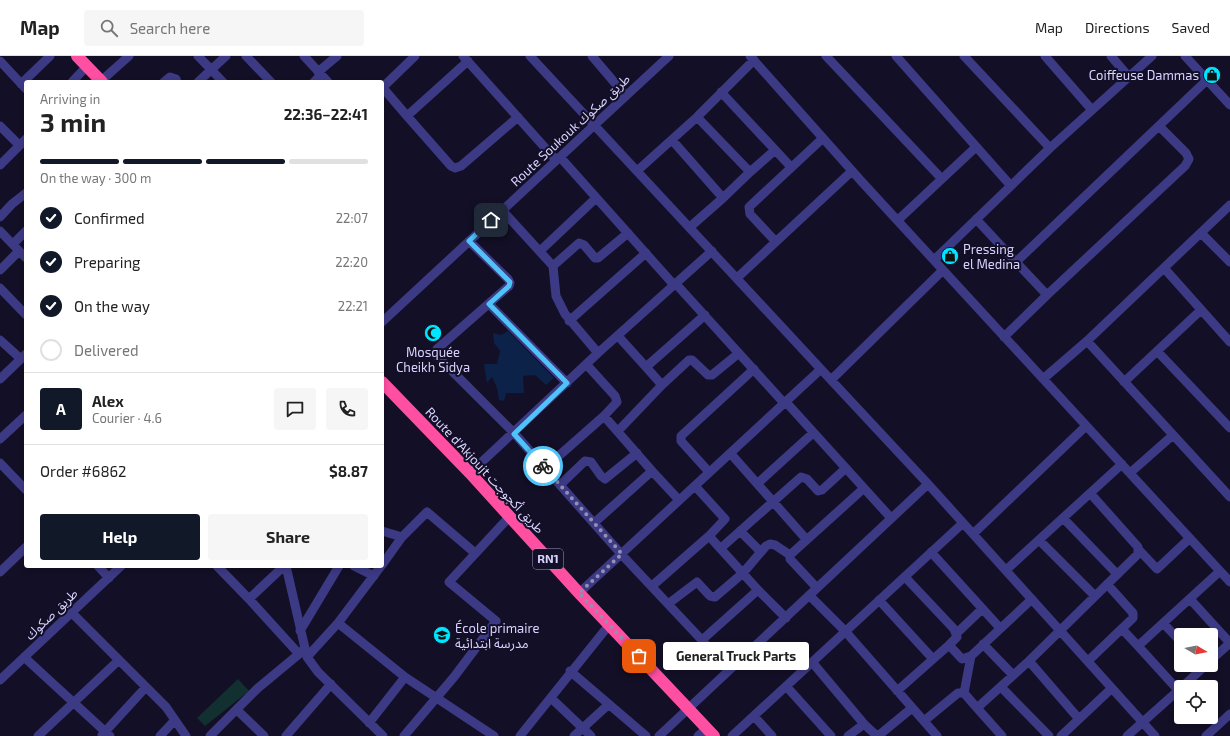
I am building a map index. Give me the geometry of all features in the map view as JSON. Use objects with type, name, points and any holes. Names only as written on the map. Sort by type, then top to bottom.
[{"type":"highway","points":[[77,56],[100,80]]},
{"type":"highway","name":"Route d'Akjoujt طريق أكجوجت","points":[[384,384],[470,473],[579,593],[689,708],[706,733]]},
{"type":"street","points":[[30,80],[50,56]]},
{"type":"street","points":[[102,80],[129,56]]},
{"type":"street","points":[[198,56],[221,80]]},
{"type":"street","points":[[200,80],[226,56]]},
{"type":"street","points":[[246,56],[269,80]]},
{"type":"street","points":[[304,56],[322,76],[337,56]]},
{"type":"street","points":[[384,86],[415,56]]},
{"type":"street","points":[[530,56],[690,227],[820,370],[928,484],[1155,736]]},
{"type":"street","points":[[592,56],[626,96]]},
{"type":"street","name":"Route Soukouk طريق صكوك","points":[[384,320],[669,56]]},
{"type":"street","points":[[826,56],[941,178]]},
{"type":"street","points":[[896,56],[1011,186]]},
{"type":"street","points":[[965,56],[1050,148]]},
{"type":"street","points":[[1046,56],[1092,110]]},
{"type":"street","points":[[1111,56],[1128,76]]},
{"type":"street","points":[[934,260],[1050,148],[1128,76],[1152,56]]},
{"type":"street","points":[[1185,56],[1230,105]]},
{"type":"street","points":[[637,171],[697,117],[752,58],[852,171],[1230,582]]},
{"type":"street","points":[[407,116],[466,59],[518,117],[705,315],[891,518]]},
{"type":"street","points":[[0,61],[24,87]]},
{"type":"street","points":[[74,80],[87,66]]},
{"type":"street","points":[[166,80],[170,77],[176,80]]},
{"type":"street","points":[[1016,262],[1207,80]]},
{"type":"street","points":[[384,90],[451,166],[456,168],[461,166],[518,117]]},
{"type":"street","points":[[721,92],[792,167]]},
{"type":"street","points":[[697,117],[750,172]]},
{"type":"street","points":[[0,126],[23,142],[0,165]]},
{"type":"street","points":[[1004,337],[1185,166],[1189,159],[1186,153],[1159,126]]},
{"type":"street","points":[[776,242],[750,214],[749,206],[823,138]]},
{"type":"street","points":[[672,140],[723,198]]},
{"type":"street","points":[[898,220],[941,178],[976,147]]},
{"type":"street","points":[[690,227],[775,150]]},
{"type":"street","points":[[737,278],[852,171]]},
{"type":"street","points":[[0,217],[12,204],[24,195]]},
{"type":"street","points":[[540,251],[596,198]]},
{"type":"street","points":[[1043,379],[1087,341],[1230,205]]},
{"type":"street","points":[[502,210],[553,266],[556,296],[569,321],[598,353]]},
{"type":"street","points":[[976,219],[1047,295]]},
{"type":"street","points":[[0,231],[19,251]]},
{"type":"street","points":[[553,266],[578,243],[584,244],[595,258],[598,258],[628,233]]},
{"type":"street","points":[[1201,233],[1230,262]]},
{"type":"street","points":[[0,270],[19,251],[24,237]]},
{"type":"street","points":[[469,241],[510,282],[509,286],[437,349],[437,356],[514,434],[622,554],[729,669]]},
{"type":"street","points":[[470,473],[514,434],[586,364],[712,251]]},
{"type":"street","points":[[569,321],[646,253]]},
{"type":"street","points":[[1164,268],[1230,342]]},
{"type":"street","points":[[831,380],[943,270]]},
{"type":"street","points":[[0,288],[24,313]]},
{"type":"street","points":[[489,304],[567,383]]},
{"type":"street","points":[[1124,382],[1201,310]]},
{"type":"street","points":[[646,367],[705,315]]},
{"type":"street","points":[[618,336],[662,385]]},
{"type":"street","points":[[0,340],[24,356],[0,379]]},
{"type":"street","points":[[1087,341],[1230,497]]},
{"type":"street","points":[[1157,351],[1230,428]]},
{"type":"street","points":[[618,431],[662,385],[689,360],[692,360],[708,375],[712,375],[739,353]]},
{"type":"street","points":[[545,468],[604,416],[617,402],[617,400],[586,364]]},
{"type":"street","points":[[709,472],[681,441],[681,436],[754,369]]},
{"type":"street","points":[[579,593],[709,472],[731,454],[820,370]]},
{"type":"street","points":[[604,416],[679,500]]},
{"type":"street","points":[[0,439],[24,421]]},
{"type":"street","points":[[973,534],[1086,426]]},
{"type":"street","points":[[758,484],[813,433]]},
{"type":"street","points":[[1130,473],[1173,435]]},
{"type":"street","points":[[560,485],[585,461],[591,462],[603,478],[608,479],[637,453]]},
{"type":"street","points":[[731,454],[806,539]]},
{"type":"street","points":[[0,463],[24,488]]},
{"type":"street","points":[[1006,570],[1122,464]]},
{"type":"street","points":[[721,548],[801,478],[807,479],[816,490],[822,490],[846,468]]},
{"type":"street","points":[[594,523],[652,471]]},
{"type":"street","points":[[659,736],[928,484]]},
{"type":"street","points":[[652,586],[710,536],[725,519],[695,486]]},
{"type":"street","points":[[790,555],[806,539],[864,489]]},
{"type":"street","points":[[1090,493],[1157,569],[1190,538]]},
{"type":"street","points":[[384,563],[402,537],[427,512],[475,553]]},
{"type":"street","points":[[404,736],[454,677],[496,621],[449,582],[510,516]]},
{"type":"street","points":[[1063,518],[1117,574]]},
{"type":"street","points":[[732,736],[844,631],[963,524]]},
{"type":"street","points":[[740,531],[761,552]]},
{"type":"street","points":[[384,532],[402,537]]},
{"type":"street","points":[[710,536],[758,590],[786,618]]},
{"type":"street","points":[[1040,540],[1095,596]]},
{"type":"street","points":[[668,604],[698,582],[710,596],[715,597],[743,573],[770,544],[775,545],[790,555],[790,559],[817,588]]},
{"type":"street","points":[[0,572],[24,549]]},
{"type":"street","points":[[977,708],[1001,687],[1095,596],[1139,550]]},
{"type":"street","points":[[931,552],[1000,628]]},
{"type":"street","points":[[100,568],[109,578]]},
{"type":"street","name":"طريق صكوك","points":[[0,680],[119,568]]},
{"type":"street","points":[[222,568],[303,653],[318,672],[383,736]]},
{"type":"street","points":[[250,599],[283,568]]},
{"type":"street","points":[[285,568],[300,631],[303,653]]},
{"type":"street","points":[[300,631],[338,568]]},
{"type":"street","points":[[358,568],[374,576]]},
{"type":"street","points":[[210,736],[258,688],[303,653],[338,623],[380,568]]},
{"type":"street","points":[[1138,646],[1190,599],[1221,573],[1230,568]]},
{"type":"street","points":[[905,577],[956,633]]},
{"type":"street","points":[[1088,661],[1133,618],[1133,614],[1107,584]]},
{"type":"street","points":[[702,640],[758,590]]},
{"type":"street","points":[[810,596],[844,631],[937,736]]},
{"type":"street","points":[[949,645],[962,659],[971,656],[1032,599]]},
{"type":"street","points":[[1190,599],[1230,643],[1218,654]]},
{"type":"street","points":[[879,600],[933,659]]},
{"type":"street","points":[[897,691],[949,645],[957,637],[956,633],[982,609]]},
{"type":"street","points":[[71,612],[166,707],[186,736]]},
{"type":"street","points":[[338,623],[405,677],[483,733],[494,736]]},
{"type":"street","points":[[1163,623],[1174,635]]},
{"type":"street","points":[[520,736],[551,698],[570,671],[609,625]]},
{"type":"street","points":[[1122,629],[1174,681]]},
{"type":"street","points":[[983,644],[1013,675]]},
{"type":"street","points":[[964,693],[971,656]]},
{"type":"street","points":[[24,657],[75,703],[106,735],[146,687]]},
{"type":"street","points":[[38,736],[75,703],[119,660]]},
{"type":"street","points":[[1029,660],[1079,719]]},
{"type":"street","points":[[812,662],[864,724],[878,736],[912,708]]},
{"type":"street","points":[[570,671],[646,736]]},
{"type":"street","points":[[1189,680],[1198,672]]},
{"type":"street","points":[[369,723],[405,677]]},
{"type":"street","points":[[286,736],[331,684]]},
{"type":"street","points":[[786,686],[831,736]]},
{"type":"street","points":[[1001,687],[1049,736]]},
{"type":"street","points":[[1060,736],[1112,688]]},
{"type":"street","points":[[924,721],[958,693],[964,693],[1002,736]]},
{"type":"street","points":[[1127,736],[1174,694]]},
{"type":"street","points":[[551,698],[591,736]]},
{"type":"street","points":[[574,736],[609,704]]},
{"type":"street","points":[[237,710],[264,736]]},
{"type":"street","points":[[1211,734],[1230,714]]},
{"type":"street","points":[[754,716],[772,736]]},
{"type":"street","points":[[160,736],[175,720]]},
{"type":"street","points":[[848,736],[864,724]]},
{"type":"green space","points":[[238,679],[249,691],[205,726],[197,718]]},
{"type":"water","points":[[508,331],[554,378],[546,385],[535,375],[523,376],[524,393],[506,393],[504,401],[499,400],[497,388],[492,377],[487,383],[484,364],[497,364],[500,351],[494,343],[493,333],[501,335]]},
{"type":"way so far","points":[[543,466],[622,554],[579,593],[639,656]]},
{"type":"place","name":"Coiffeuse Dammas","points":[[1212,75]]},
{"type":"place","name":"Pressing el Medina","points":[[950,256]]},
{"type":"place","name":"Mosquée Cheikh Sidya","points":[[433,333]]},
{"type":"place","name":"École primaire مدرسة ابتدائية","points":[[442,635]]},
{"type":"place","name":"General Truck Parts","points":[[639,656]]},
{"type":"route","points":[[491,220],[469,241],[510,282],[509,286],[489,304],[567,383],[514,434],[543,466]]}]
